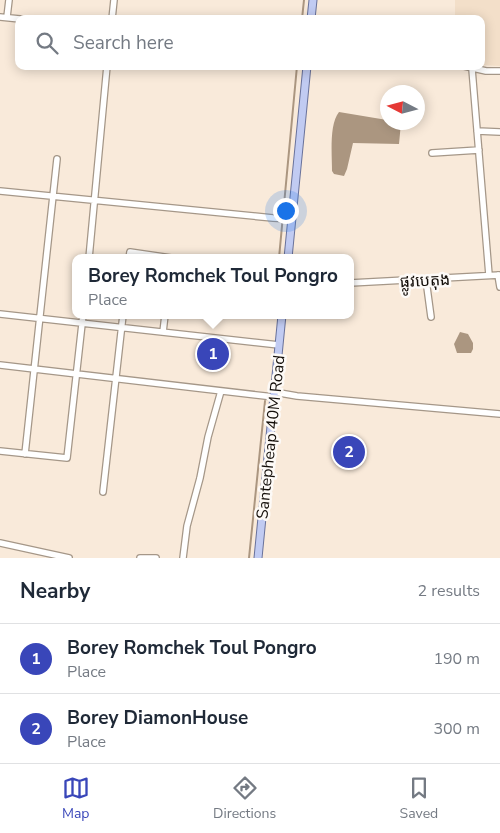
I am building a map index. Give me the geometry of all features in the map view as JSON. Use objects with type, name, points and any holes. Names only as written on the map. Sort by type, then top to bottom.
[{"type":"main road","points":[[311,15],[313,0]]},
{"type":"main road","points":[[288,254],[289,219],[307,70]]},
{"type":"main road","name":"Santepheap 40M Road","points":[[258,558],[282,319]]},
{"type":"street","points":[[7,17],[9,0]]},
{"type":"street","points":[[112,15],[114,0]]},
{"type":"street","points":[[0,17],[15,18]]},
{"type":"street","points":[[89,254],[108,70]]},
{"type":"street","points":[[472,70],[489,275]]},
{"type":"street","points":[[485,70],[500,71]]},
{"type":"street","points":[[477,131],[500,132]]},
{"type":"street","points":[[432,152],[478,150]]},
{"type":"street","points":[[25,454],[57,159]]},
{"type":"street","points":[[0,191],[289,219]]},
{"type":"street","points":[[130,254],[130,252],[144,254]]},
{"type":"street","points":[[499,275],[500,287]]},
{"type":"street","name":"ផ្លូវបេតុង","points":[[354,283],[499,275]]},
{"type":"street","points":[[426,280],[431,318]]},
{"type":"street","points":[[0,314],[279,345]]},
{"type":"street","points":[[0,450],[67,458],[82,319]]},
{"type":"street","points":[[104,492],[122,319]]},
{"type":"street","points":[[163,332],[165,319]]},
{"type":"street","points":[[0,365],[221,391],[500,414]]},
{"type":"street","points":[[183,558],[187,526],[221,391]]},
{"type":"street","points":[[0,543],[70,558]]},
{"type":"street","points":[[140,558],[156,558]]},
{"type":"shaded area","points":[[455,0],[500,0],[500,66],[485,65],[485,15],[455,15]]},
{"type":"shaded area","points":[[339,112],[380,119],[380,130],[400,130],[399,144],[353,143],[344,176],[334,174],[332,171],[332,132]]},
{"type":"shaded area","points":[[460,332],[468,334],[473,343],[471,353],[457,353],[454,344]]},
{"type":"waterway","points":[[302,15],[304,0]]},
{"type":"waterway","points":[[279,254],[297,70]]},
{"type":"waterway","points":[[249,558],[265,401]]},
{"type":"place","name":"Borey Romchek Toul Pongro","points":[[213,354]]},
{"type":"place","name":"Borey DiamonHouse","points":[[349,452]]}]
